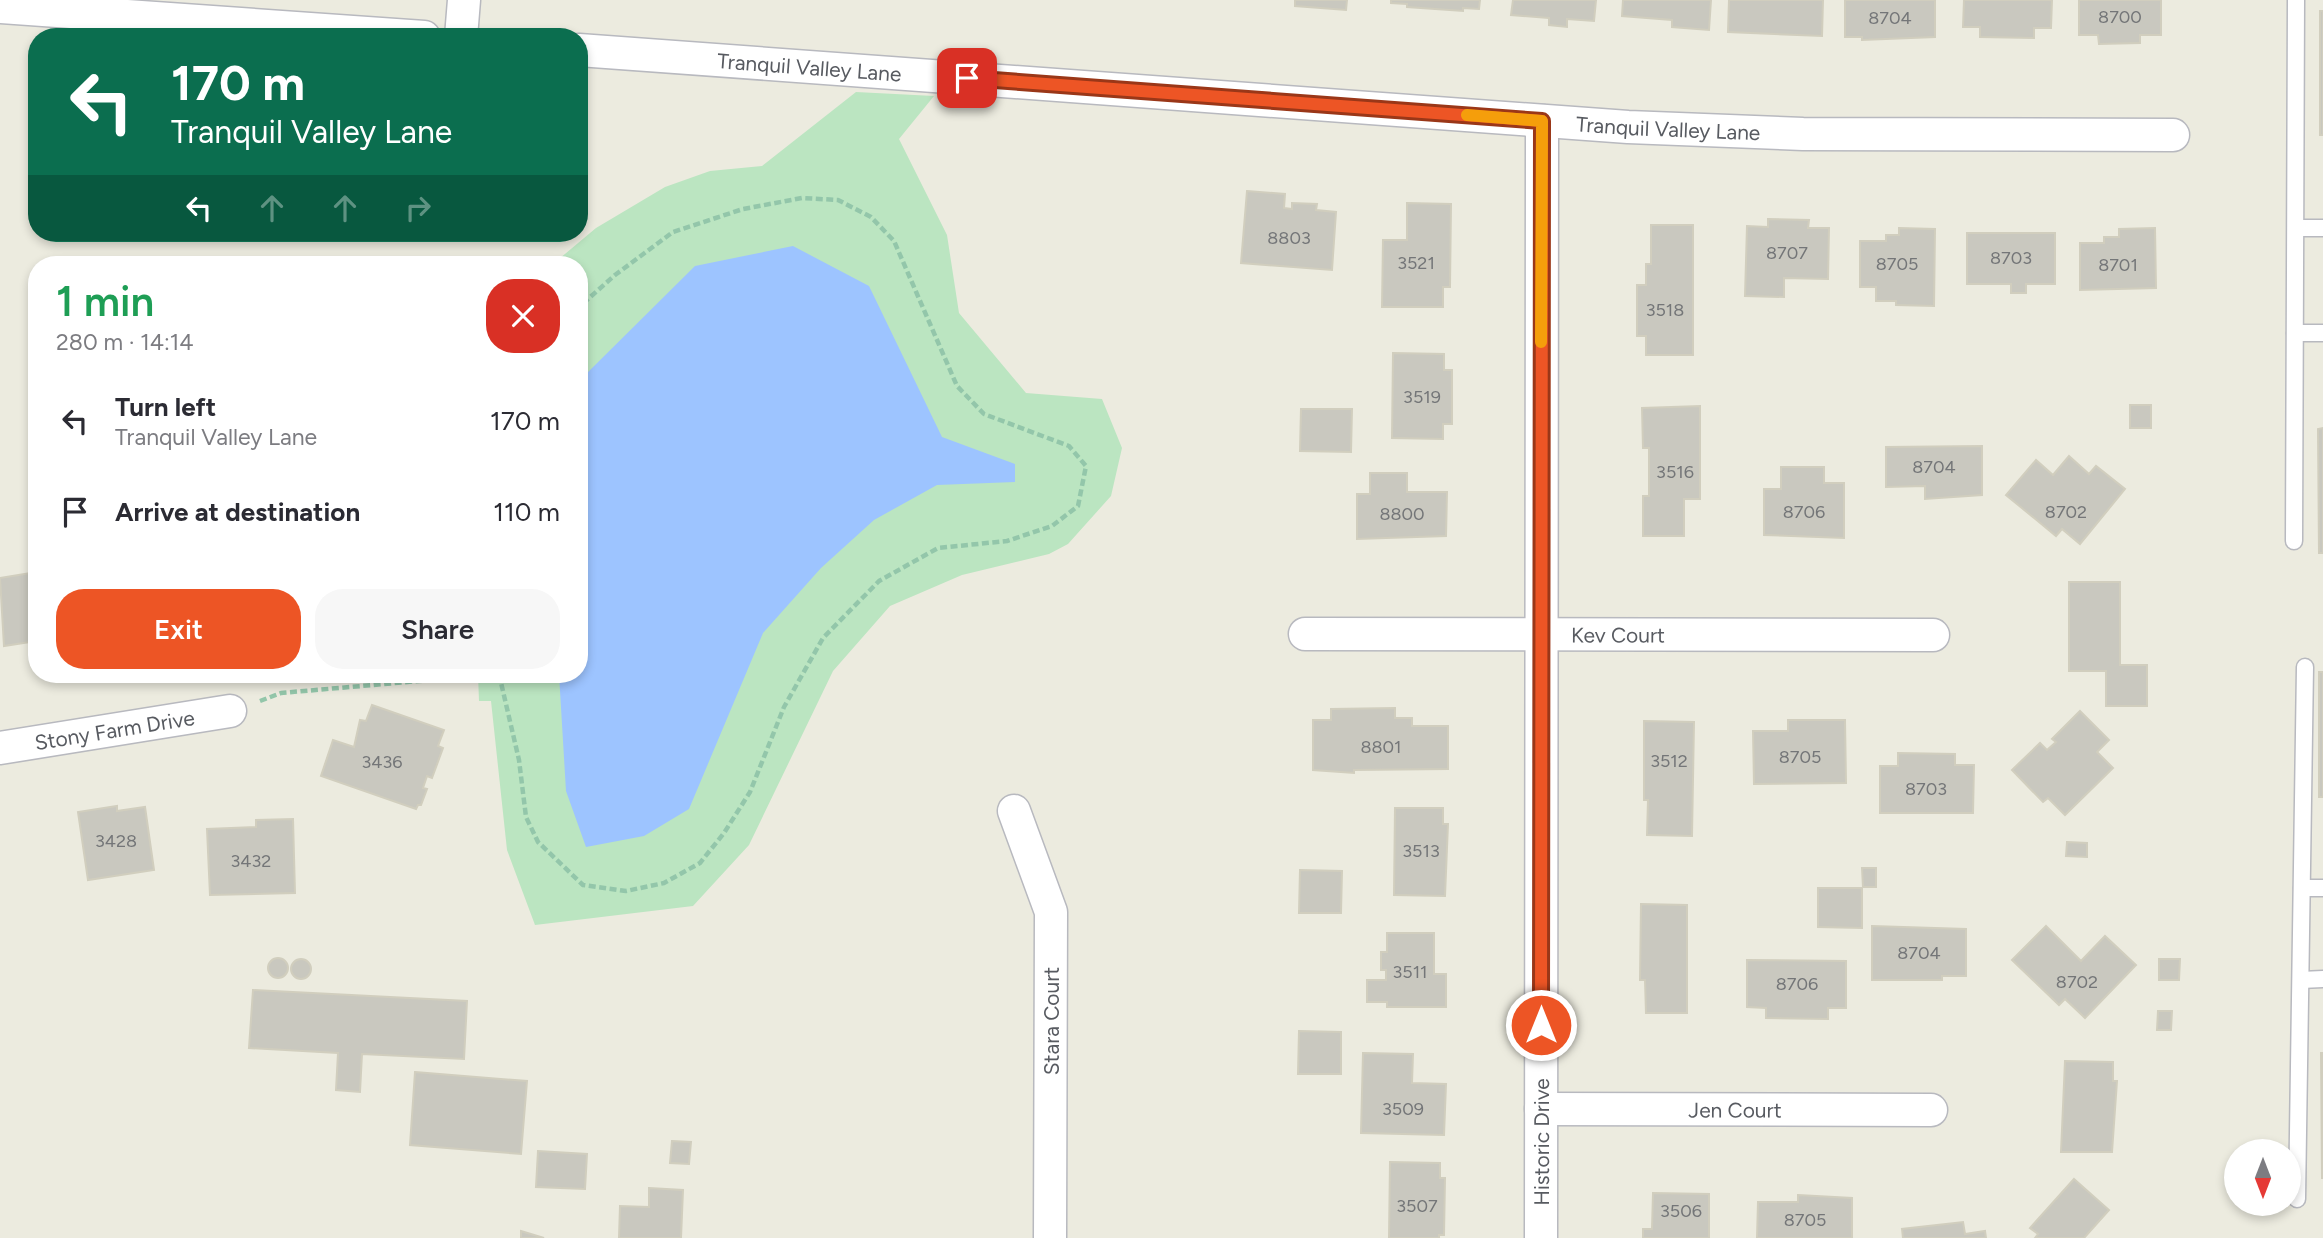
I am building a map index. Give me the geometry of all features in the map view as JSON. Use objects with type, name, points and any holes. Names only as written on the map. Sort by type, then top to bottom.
[{"type":"street","points":[[462,28],[464,0]]},
{"type":"street","points":[[0,7],[297,28]]},
{"type":"street","name":"Tranquil Valley Lane","points":[[588,51],[1542,121],[1803,134],[2173,135]]},
{"type":"street","name":"Historic Drive","points":[[1541,1238],[1542,121]]},
{"type":"street","name":"Kev Court","points":[[1305,634],[1933,635]]},
{"type":"street","name":"Stony Farm Drive","points":[[0,748],[230,711]]},
{"type":"street","name":"Stara Court","points":[[1014,811],[1051,912],[1050,1238]]},
{"type":"street","name":"Jen Court","points":[[1541,1109],[1931,1110]]},
{"type":"lane","points":[[2294,541],[2296,0]]},
{"type":"lane","points":[[2295,228],[2323,228]]},
{"type":"lane","points":[[2295,333],[2323,333]]},
{"type":"lane","points":[[2298,1139],[2305,667]]},
{"type":"lane","points":[[2302,888],[2323,888]]},
{"type":"lane","points":[[2301,979],[2323,979]]},
{"type":"path","points":[[501,683],[519,760],[526,817],[538,842],[583,885],[626,891],[664,883],[700,863],[724,834],[750,792],[784,707],[824,638],[878,581],[938,548],[1007,541],[1052,526],[1078,506],[1086,466],[1069,446],[984,414],[957,386],[894,241],[871,217],[838,200],[802,198],[755,206],[673,232],[615,275],[588,299]]},
{"type":"path","points":[[230,711],[281,693],[396,683]]},
{"type":"green space","points":[[856,92],[934,96],[899,139],[947,235],[959,313],[1026,393],[1102,399],[1122,448],[1111,496],[1068,544],[1049,554],[962,575],[890,606],[833,671],[749,845],[693,906],[535,925],[507,850],[491,701],[479,701],[478,683],[588,683],[588,256],[563,256],[579,242],[588,242],[588,235],[596,228],[665,187],[710,171],[762,166]]},
{"type":"water","points":[[793,246],[869,286],[942,437],[1015,464],[1015,482],[937,485],[874,520],[821,568],[763,633],[689,809],[644,836],[586,847],[566,791],[560,683],[588,683],[588,372],[695,266]]},
{"type":"building","points":[[1295,0],[1347,0],[1346,10],[1295,6]]},
{"type":"building","points":[[1391,0],[1480,0],[1479,9],[1463,8],[1463,11],[1407,7],[1407,4],[1391,3]]},
{"type":"building","points":[[1513,0],[1596,0],[1594,21],[1567,19],[1567,27],[1549,25],[1549,18],[1511,15]]},
{"type":"building","points":[[1623,0],[1711,0],[1709,30],[1672,27],[1672,20],[1622,16]]},
{"type":"building","points":[[1729,0],[1823,0],[1822,36],[1728,32]]},
{"type":"building","points":[[1845,0],[1935,0],[1935,37],[1862,40],[1862,37],[1845,37]]},
{"type":"building","points":[[1964,0],[2052,0],[2051,28],[2034,28],[2034,38],[1980,37],[1980,27],[1963,27]]},
{"type":"building","points":[[2079,0],[2161,0],[2161,35],[2140,35],[2140,43],[2099,44],[2098,35],[2079,35]]},
{"type":"building","points":[[2320,11],[2323,11],[2323,135],[2320,135]]},
{"type":"building","points":[[1247,191],[1285,194],[1284,208],[1292,209],[1292,203],[1317,204],[1316,210],[1336,212],[1332,270],[1241,263]]},
{"type":"building","points":[[1407,203],[1451,204],[1450,287],[1443,287],[1443,307],[1382,307],[1383,240],[1407,240]]},
{"type":"building","points":[[1768,219],[1809,220],[1808,228],[1829,228],[1828,279],[1784,278],[1784,297],[1745,296],[1747,226],[1768,227]]},
{"type":"building","points":[[1651,225],[1693,225],[1693,355],[1646,355],[1646,336],[1637,336],[1637,285],[1646,285],[1646,264],[1651,264]]},
{"type":"building","points":[[1899,228],[1935,229],[1934,306],[1896,305],[1896,301],[1876,301],[1876,287],[1860,287],[1860,241],[1886,241],[1886,235],[1899,235]]},
{"type":"building","points":[[2155,228],[2156,288],[2080,290],[2080,243],[2104,243],[2104,237],[2119,237],[2119,229]]},
{"type":"building","points":[[1967,233],[2055,233],[2055,284],[2026,284],[2026,293],[2011,293],[2011,284],[1967,284]]},
{"type":"building","points":[[1393,353],[1444,354],[1444,370],[1452,370],[1452,424],[1443,424],[1443,439],[1392,438]]},
{"type":"building","points":[[2130,405],[2151,405],[2151,428],[2130,428]]},
{"type":"building","points":[[1700,406],[1700,499],[1684,499],[1684,536],[1643,536],[1643,496],[1649,496],[1649,448],[1643,448],[1642,408]]},
{"type":"building","points":[[1301,409],[1352,409],[1351,452],[1300,451]]},
{"type":"building","points":[[2323,428],[2323,553],[2319,553],[2318,429]]},
{"type":"building","points":[[1982,446],[1982,495],[1925,499],[1925,486],[1886,487],[1886,447]]},
{"type":"building","points":[[2069,456],[2089,474],[2096,466],[2125,489],[2080,544],[2062,529],[2056,536],[2006,495],[2036,460],[2053,475]]},
{"type":"building","points":[[1781,467],[1824,467],[1824,483],[1844,483],[1844,538],[1764,535],[1764,489],[1781,489]]},
{"type":"building","points":[[1370,473],[1407,473],[1407,492],[1447,492],[1446,536],[1357,539],[1357,494],[1370,494]]},
{"type":"building","points":[[28,573],[28,642],[4,646],[0,578]]},
{"type":"building","points":[[2069,582],[2120,582],[2120,665],[2147,665],[2147,706],[2106,706],[2106,671],[2069,671]]},
{"type":"building","points":[[2319,672],[2323,672],[2323,797],[2319,797]]},
{"type":"building","points":[[372,705],[444,730],[438,746],[443,748],[432,778],[427,776],[423,788],[427,789],[421,805],[416,809],[321,776],[333,740],[354,747],[360,720],[366,721]]},
{"type":"building","points":[[1395,708],[1395,718],[1412,718],[1412,726],[1448,726],[1448,769],[1354,770],[1354,773],[1313,770],[1313,720],[1331,720],[1331,709]]},
{"type":"building","points":[[2080,711],[2109,740],[2097,752],[2113,768],[2065,815],[2048,798],[2043,802],[2012,770],[2040,743],[2047,750],[2056,742],[2052,739]]},
{"type":"building","points":[[1788,720],[1845,720],[1846,783],[1754,784],[1753,731],[1788,731]]},
{"type":"building","points":[[1644,721],[1694,722],[1692,836],[1647,835]]},
{"type":"building","points":[[1898,753],[1955,754],[1955,765],[1974,765],[1973,813],[1880,813],[1880,766],[1898,766]]},
{"type":"building","points":[[117,806],[117,811],[145,807],[154,870],[88,880],[78,812]]},
{"type":"building","points":[[1395,808],[1443,808],[1443,824],[1448,824],[1445,896],[1394,895]]},
{"type":"building","points":[[293,819],[295,893],[210,895],[207,829],[256,827],[256,820]]},
{"type":"building","points":[[2067,842],[2087,843],[2087,857],[2066,856]]},
{"type":"building","points":[[1862,868],[1876,868],[1876,887],[1863,887]]},
{"type":"building","points":[[1300,870],[1342,871],[1341,913],[1299,913]]},
{"type":"building","points":[[1818,888],[1862,888],[1862,928],[1818,927]]},
{"type":"building","points":[[1641,904],[1687,905],[1687,1013],[1646,1013],[1645,980],[1640,980]]},
{"type":"building","points":[[1872,926],[1966,929],[1966,976],[1942,976],[1942,980],[1872,980]]},
{"type":"building","points":[[2046,926],[2081,961],[2105,936],[2136,965],[2085,1018],[2065,999],[2059,1005],[2012,960]]},
{"type":"building","points":[[1387,933],[1434,933],[1434,974],[1446,974],[1446,1007],[1387,1007],[1387,1002],[1367,1002],[1367,980],[1386,980],[1386,970],[1381,970],[1381,952],[1387,952]]},
{"type":"building","points":[[278,958],[285,961],[288,968],[285,975],[278,978],[271,975],[268,968],[271,961]]},
{"type":"building","points":[[301,959],[308,962],[311,969],[308,976],[301,979],[294,976],[291,969],[294,962]]},
{"type":"building","points":[[2159,959],[2180,959],[2179,980],[2159,980]]},
{"type":"building","points":[[1747,960],[1846,961],[1846,1008],[1828,1008],[1828,1019],[1766,1018],[1766,1008],[1747,1007]]},
{"type":"building","points":[[253,990],[467,1001],[464,1059],[362,1054],[360,1092],[336,1090],[338,1053],[249,1048]]},
{"type":"building","points":[[2158,1011],[2172,1011],[2171,1030],[2157,1030]]},
{"type":"building","points":[[1299,1031],[1341,1032],[1341,1074],[1298,1074]]},
{"type":"building","points":[[1363,1053],[1413,1054],[1412,1083],[1446,1084],[1444,1135],[1361,1133]]},
{"type":"building","points":[[2323,1053],[2323,1178],[2322,1178]]},
{"type":"building","points":[[2065,1061],[2113,1062],[2113,1081],[2117,1081],[2112,1152],[2061,1152]]},
{"type":"building","points":[[415,1072],[527,1081],[521,1154],[410,1145]]},
{"type":"building","points":[[672,1141],[691,1142],[689,1164],[670,1163]]},
{"type":"building","points":[[538,1151],[587,1154],[585,1189],[536,1187]]},
{"type":"building","points":[[1390,1162],[1440,1163],[1440,1178],[1445,1178],[1444,1235],[1439,1235],[1439,1238],[1389,1238]]},
{"type":"building","points":[[2074,1179],[2109,1210],[2084,1238],[2035,1238],[2038,1234],[2030,1228]]},
{"type":"building","points":[[649,1188],[683,1190],[681,1238],[619,1238],[620,1206],[649,1207]]},
{"type":"building","points":[[1653,1193],[1709,1194],[1709,1238],[1643,1238],[1643,1229],[1652,1229]]},
{"type":"building","points":[[1798,1195],[1852,1198],[1852,1238],[1757,1238],[1758,1202],[1798,1202]]},
{"type":"building","points":[[1963,1222],[1965,1234],[1985,1231],[1986,1238],[1903,1238],[1902,1229]]},
{"type":"building","points":[[521,1231],[544,1238],[521,1238]]},
{"type":"slow traffic","points":[[1467,115],[1542,121],[1541,342]]},
{"type":"route","points":[[967,78],[1542,121],[1541,1025]]}]
